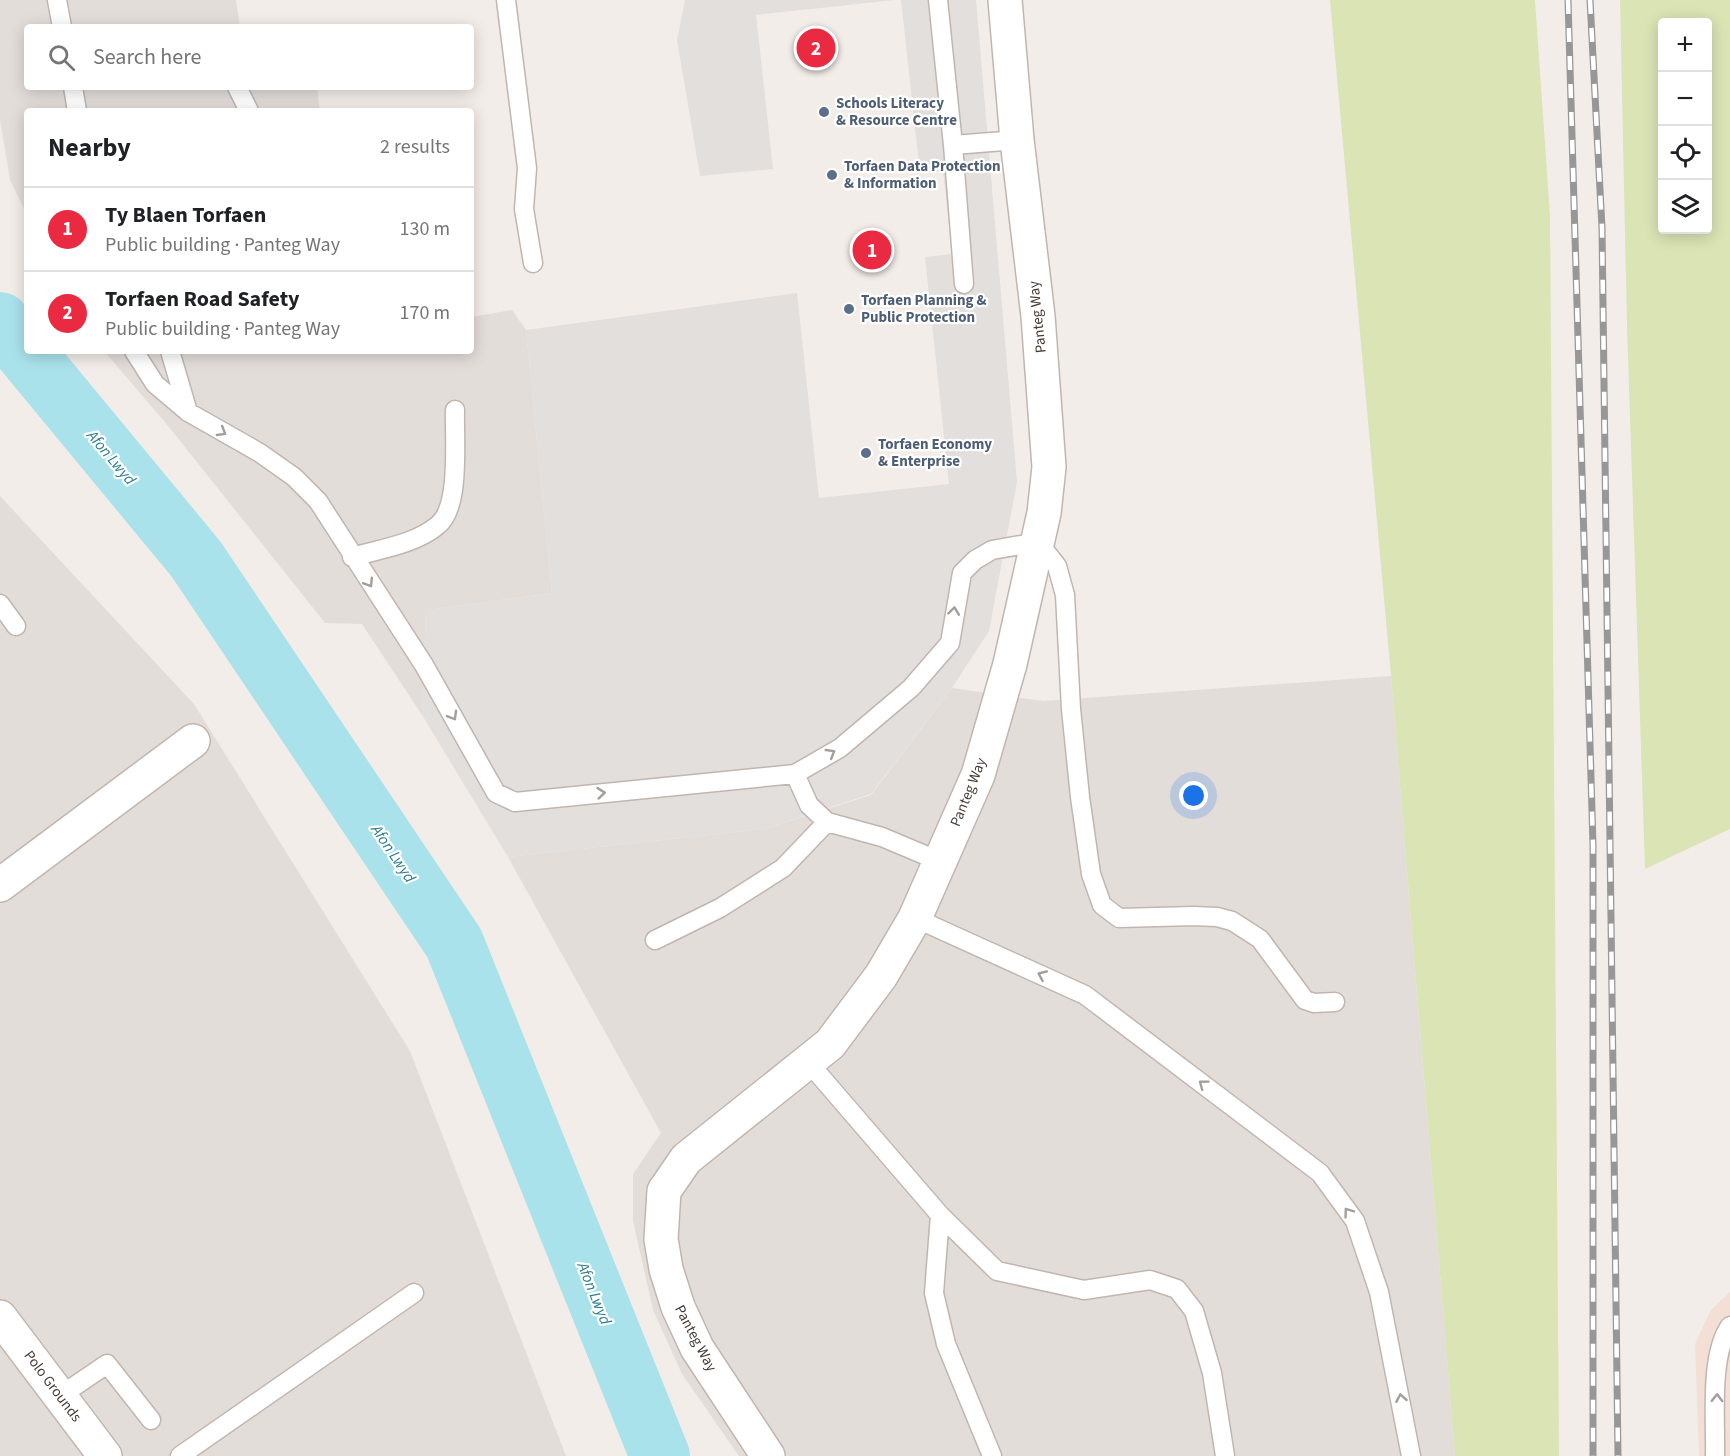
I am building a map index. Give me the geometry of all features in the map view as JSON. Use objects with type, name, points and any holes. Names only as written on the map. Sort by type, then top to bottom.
[{"type":"street","name":"Panteg Way","points":[[768,1456],[697,1348],[678,1307],[666,1269],[661,1239],[664,1191],[686,1159],[830,1044],[881,976],[915,918],[978,775],[1010,664],[1044,513],[1049,467],[1047,414],[1017,140],[1005,0]]},
{"type":"street","points":[[0,885],[193,741]]},
{"type":"street","name":"Polo Grounds","points":[[0,1317],[105,1456]]},
{"type":"lane","points":[[57,0],[61,24]]},
{"type":"lane","points":[[506,0],[527,168],[525,209],[533,263]]},
{"type":"lane","points":[[938,0],[964,284]]},
{"type":"lane","points":[[74,90],[76,108]]},
{"type":"lane","points":[[238,90],[248,108]]},
{"type":"lane","points":[[953,145],[1017,140]]},
{"type":"lane","points":[[136,354],[155,384],[188,412],[260,453],[294,477],[318,501],[424,665],[496,793],[516,802],[795,774],[840,748],[911,688],[950,643],[962,573],[975,560],[992,550],[1038,542],[1057,566],[1065,595],[1071,709],[1080,797],[1091,874],[1102,905],[1119,918],[1194,916],[1217,917],[1232,921],[1260,939],[1305,1000],[1314,1003],[1335,1002]]},
{"type":"lane","points":[[171,354],[188,412]]},
{"type":"lane","points":[[352,556],[416,539],[440,524],[453,502],[455,410]]},
{"type":"lane","points":[[0,604],[16,626]]},
{"type":"lane","points":[[795,774],[809,805],[827,822],[882,837],[939,861]]},
{"type":"lane","points":[[655,940],[720,908],[783,868],[827,822]]},
{"type":"lane","points":[[915,918],[1085,995],[1320,1173],[1355,1221],[1379,1292],[1411,1456]]},
{"type":"lane","points":[[809,1063],[940,1215],[997,1271],[1084,1290],[1150,1280],[1177,1289],[1194,1311],[1212,1373],[1225,1456]]},
{"type":"lane","points":[[940,1215],[934,1293],[946,1344],[992,1456]]},
{"type":"lane","points":[[180,1456],[414,1293]]},
{"type":"lane","points":[[1715,1456],[1718,1362],[1721,1346],[1730,1326]]},
{"type":"lane","points":[[60,1396],[107,1364],[151,1420]]},
{"type":"shaded area","points":[[0,0],[236,0],[240,24],[24,24],[24,90],[317,90],[320,108],[24,108],[24,209],[10,180],[0,120]]},
{"type":"shaded area","points":[[685,0],[895,0],[756,15],[773,169],[700,176],[677,40]]},
{"type":"shaded area","points":[[901,0],[976,0],[1017,482],[989,631],[952,688],[871,794],[764,829],[508,857],[422,715],[426,610],[552,593],[526,330],[797,293],[819,498],[949,484],[925,257],[952,254],[943,171],[920,173]]},
{"type":"shaded area","points":[[512,310],[526,330],[552,593],[426,610],[422,715],[362,624],[325,623],[169,427],[107,354],[474,354],[474,316]]},
{"type":"shaded area","points":[[0,496],[194,704],[410,1051],[566,1456],[0,1456]]},
{"type":"shaded area","points":[[1391,676],[1455,1456],[739,1456],[682,1374],[653,1310],[633,1221],[633,1174],[661,1133],[508,857],[764,829],[871,795],[952,688],[1043,701]]},
{"type":"shaded area","points":[[1730,1292],[1730,1456],[1699,1456],[1695,1344],[1711,1310]]},
{"type":"green space","points":[[1330,0],[1535,0],[1550,216],[1559,1456],[1455,1456],[1391,676]]},
{"type":"green space","points":[[1620,0],[1730,0],[1730,829],[1645,869],[1627,326]]},
{"type":"waterway","name":"Afon Lwyd","points":[[0,322],[24,351]]},
{"type":"waterway","name":"Afon Lwyd","points":[[26,354],[196,559],[454,943],[660,1456]]},
{"type":"railway","points":[[1568,0],[1593,845],[1593,1456]]},
{"type":"railway","points":[[1590,0],[1602,228],[1618,1456]]},
{"type":"place","name":"Torfaen Road Safety","points":[[816,48]]},
{"type":"place","name":"Schools Literacy & Resource Centre","points":[[824,112]]},
{"type":"place","name":"Torfaen Data Protection & Information","points":[[832,175]]},
{"type":"place","name":"Ty Blaen Torfaen","points":[[872,250]]},
{"type":"place","name":"Torfaen Planning & Public Protection","points":[[849,309]]},
{"type":"place","name":"Torfaen Economy & Enterprise","points":[[866,453]]}]
